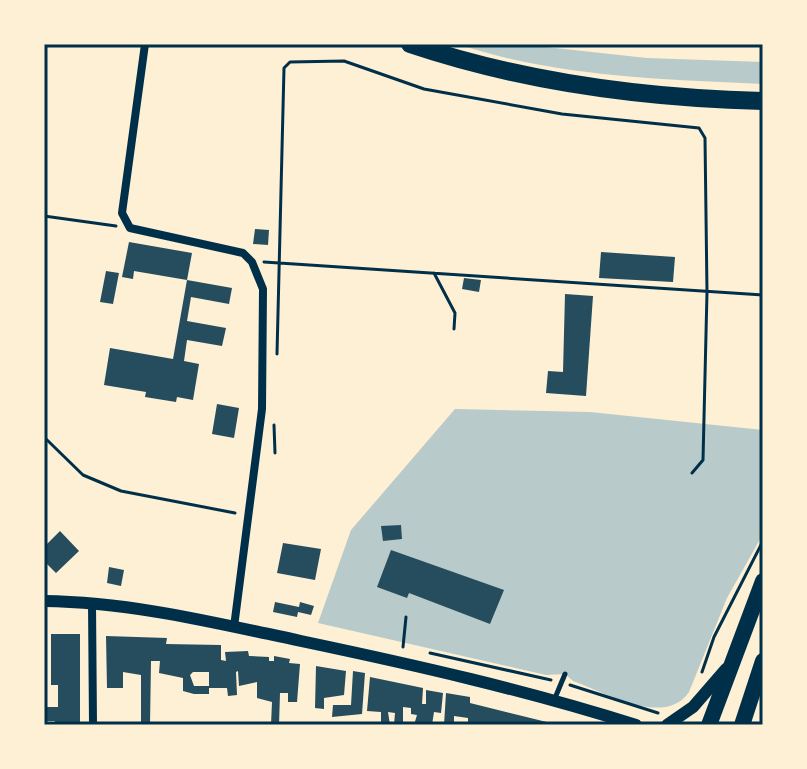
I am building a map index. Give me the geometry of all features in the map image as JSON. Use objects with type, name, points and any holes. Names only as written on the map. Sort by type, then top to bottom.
[{"type":"highway","points":[[410,44],[527,77],[617,90],[763,101]]},
{"type":"main road","points":[[709,725],[728,667],[763,581]]},
{"type":"main road","points":[[748,720],[763,661]]},
{"type":"street","points":[[145,44],[123,183],[122,213],[130,228],[230,248],[252,262],[263,289],[262,394],[250,516],[234,627]]},
{"type":"street","points":[[44,601],[92,603],[234,627],[477,678],[636,725]]},
{"type":"street","points":[[92,603],[93,725]]},
{"type":"street","points":[[667,725],[693,707],[728,667]]},
{"type":"lane","points":[[555,699],[565,674]]},
{"type":"path","points":[[277,357],[284,68],[290,62],[344,61],[424,89],[562,114],[699,128],[705,138],[707,292],[703,460],[692,473]]},
{"type":"path","points":[[44,216],[130,228]]},
{"type":"path","points":[[252,262],[763,295]]},
{"type":"path","points":[[434,273],[455,313],[454,329]]},
{"type":"path","points":[[274,421],[275,453]]},
{"type":"path","points":[[44,437],[83,475],[121,491],[250,516]]},
{"type":"path","points":[[699,682],[714,637],[763,541]]},
{"type":"path","points":[[403,647],[406,617]]},
{"type":"shaded area","points":[[458,44],[518,44],[647,58],[763,62],[763,84],[571,70],[495,55]]},
{"type":"shaded area","points":[[455,409],[590,412],[763,430],[763,534],[727,598],[689,692],[678,702],[665,707],[634,704],[573,681],[565,674],[546,675],[318,623],[351,530]]},
{"type":"building","points":[[255,229],[269,230],[268,245],[253,244]]},
{"type":"building","points":[[129,242],[192,253],[187,280],[134,271],[133,279],[122,277]]},
{"type":"building","points":[[601,252],[675,257],[673,282],[599,278]]},
{"type":"building","points":[[106,271],[119,273],[113,304],[100,302]]},
{"type":"building","points":[[464,278],[481,280],[479,292],[462,289]]},
{"type":"building","points":[[187,280],[232,288],[229,304],[191,297],[187,321],[226,328],[222,346],[187,340],[184,361],[199,364],[193,400],[177,397],[176,402],[145,397],[146,392],[104,385],[110,348],[173,359]]},
{"type":"building","points":[[565,294],[593,296],[586,396],[546,393],[548,371],[563,372]]},
{"type":"building","points":[[217,404],[239,408],[234,438],[212,434]]},
{"type":"building","points":[[401,525],[402,539],[383,541],[381,526]]},
{"type":"building","points":[[60,531],[79,551],[56,573],[44,561],[44,547]]},
{"type":"building","points":[[283,543],[321,549],[315,580],[277,573]]},
{"type":"building","points":[[391,550],[504,590],[490,624],[409,593],[407,598],[377,587]]},
{"type":"building","points":[[109,567],[124,570],[121,586],[107,583]]},
{"type":"building","points":[[275,602],[299,607],[300,602],[314,606],[311,615],[298,612],[297,617],[273,612]]},
{"type":"building","points":[[51,634],[80,634],[80,725],[55,725],[55,721],[44,721],[44,707],[58,707],[58,685],[51,685]]},
{"type":"building","points":[[106,636],[167,638],[166,644],[221,645],[221,660],[226,661],[225,652],[248,651],[249,656],[269,657],[269,661],[274,661],[274,656],[300,664],[297,702],[288,702],[288,693],[280,693],[279,725],[271,725],[272,702],[257,698],[257,682],[239,686],[238,671],[237,695],[228,696],[227,688],[209,688],[209,694],[194,694],[183,691],[183,678],[159,673],[160,661],[151,661],[150,725],[141,725],[141,675],[123,672],[123,688],[107,688]],"holes":[[[193,672],[209,672],[209,686],[194,686],[190,675]]]},
{"type":"building","points":[[316,666],[346,671],[344,695],[324,698],[324,709],[315,708]]},
{"type":"building","points":[[353,671],[365,673],[362,714],[332,717],[333,705],[351,705]]},
{"type":"building","points":[[370,677],[423,688],[422,704],[426,704],[426,690],[443,693],[441,713],[434,712],[432,725],[414,725],[417,715],[411,714],[411,708],[403,707],[403,725],[394,725],[395,713],[388,712],[390,725],[366,725],[367,722],[381,722],[381,712],[367,711]]},
{"type":"building","points":[[446,693],[470,697],[470,703],[559,725],[468,725],[468,718],[454,716],[454,725],[444,725]]}]
